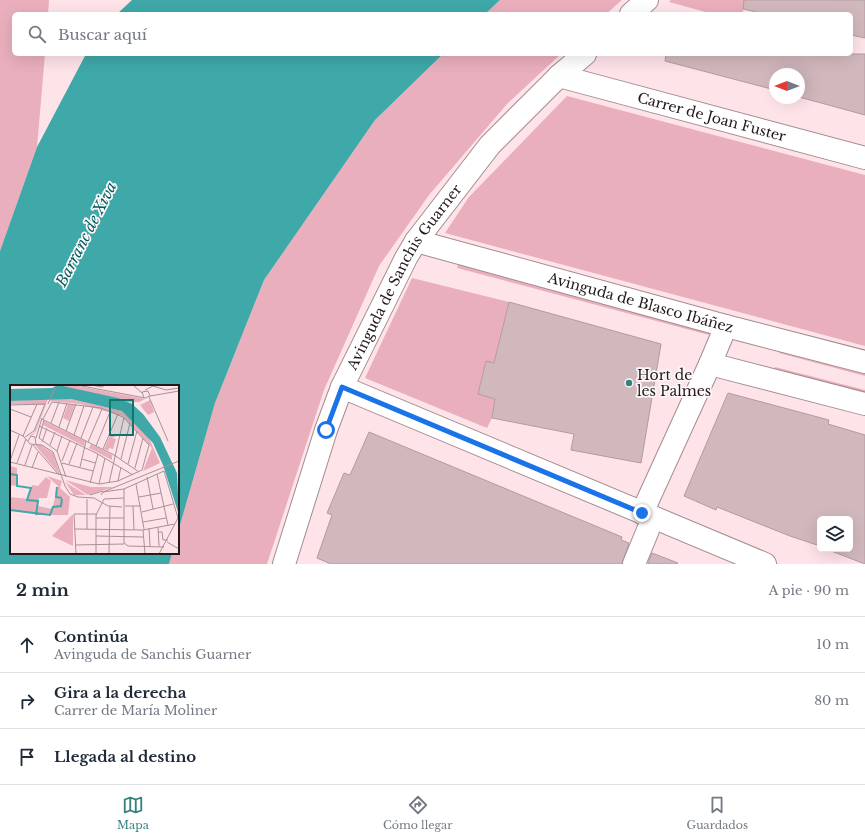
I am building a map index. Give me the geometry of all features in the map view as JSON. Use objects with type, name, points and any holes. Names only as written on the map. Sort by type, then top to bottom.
[{"type":"street","points":[[633,12],[647,0]]},
{"type":"street","name":"Avinguda de Sanchis Guarner","points":[[284,564],[326,430],[342,387],[406,258],[416,241],[490,145],[559,76],[583,56]]},
{"type":"street","name":"Carrer de Joan Fuster","points":[[559,76],[865,158]]},
{"type":"street","name":"Avinguda de Blasco Ibáñez","points":[[416,241],[726,326],[865,362]]},
{"type":"street","points":[[634,564],[645,522],[726,326]]},
{"type":"street","points":[[710,364],[865,404]]},
{"type":"street","points":[[342,387],[645,522],[765,564]]},
{"type":"shaded area","points":[[0,0],[49,0],[48,12],[12,12],[12,56],[45,56],[37,147],[0,251]]},
{"type":"shaded area","points":[[500,0],[622,0],[608,12],[487,12]]},
{"type":"shaded area","points":[[671,0],[746,0],[743,12],[706,12],[669,2]]},
{"type":"shaded area","points":[[441,56],[559,56],[507,104],[429,195],[379,266],[324,390],[267,564],[169,564],[172,554],[179,554],[179,529],[215,403],[264,280],[375,120]]},
{"type":"shaded area","points":[[567,96],[865,175],[865,346],[445,233],[469,197]]},
{"type":"shaded area","points":[[459,261],[710,330],[709,335],[457,268]]},
{"type":"shaded area","points":[[412,278],[509,302],[494,363],[486,361],[478,394],[495,399],[492,418],[487,428],[365,378]]},
{"type":"shaded area","points":[[782,346],[865,367],[865,376],[779,353]]},
{"type":"shaded area","points":[[775,367],[865,390],[865,399],[773,375]]},
{"type":"water","points":[[132,0],[500,0],[487,12],[119,12]]},
{"type":"water","name":"Barranc de Xiva","points":[[85,56],[441,56],[375,120],[264,280],[215,403],[179,529],[179,385],[10,385],[10,554],[172,554],[169,564],[0,564],[0,251],[37,147]]},
{"type":"building","points":[[744,0],[865,0],[865,38],[853,35],[853,12],[756,12],[743,9]]},
{"type":"building","points":[[853,54],[865,54],[865,115],[805,99],[805,68],[769,68],[769,88],[665,61],[666,56],[853,56]]},
{"type":"building","name":"Hort de les Palmes","points":[[509,302],[661,344],[641,463],[571,450],[574,434],[492,418],[495,399],[478,394],[486,361],[494,363]]},
{"type":"building","points":[[728,393],[829,420],[828,424],[865,435],[865,564],[834,552],[853,552],[853,516],[817,516],[817,545],[717,507],[716,510],[684,496]]},
{"type":"building","points":[[369,432],[622,537],[621,540],[629,543],[622,564],[331,564],[317,558],[332,515],[327,513],[344,473],[350,475]]},
{"type":"building","points":[[652,553],[678,563],[648,564]]},
{"type":"place","name":"Hort de les Palmes","points":[[629,383]]},
{"type":"route","points":[[326,430],[342,387],[642,513]]}]
